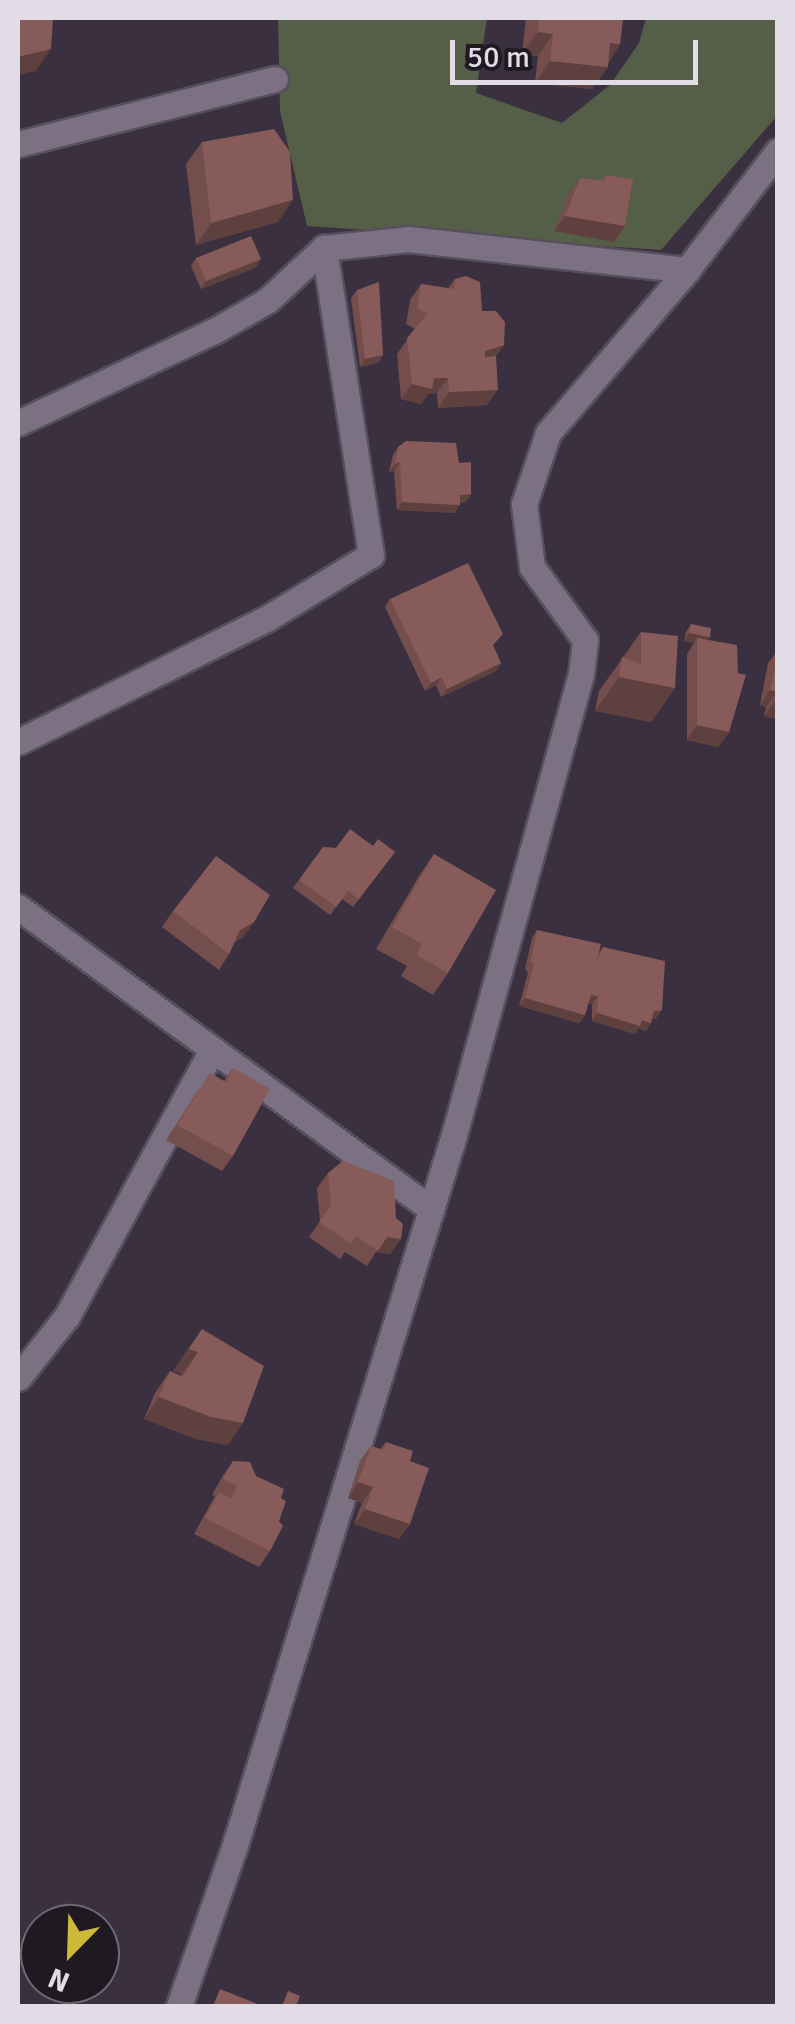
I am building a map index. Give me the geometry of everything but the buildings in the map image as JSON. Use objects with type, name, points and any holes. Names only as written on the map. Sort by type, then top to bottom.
[{"type":"street","points":[[18,144],[275,78]]},
{"type":"street","points":[[179,2006],[234,1848],[431,1209],[581,674],[585,640],[532,567],[524,504],[548,433],[775,160]]},
{"type":"street","points":[[18,423],[255,308],[324,248],[408,239],[687,270]]},
{"type":"street","points":[[18,742],[266,620],[371,555],[324,248]]},
{"type":"street","points":[[18,907],[431,1209]]},
{"type":"street","points":[[18,1378],[67,1316],[212,1050]]},
{"type":"green space","points":[[278,18],[487,18],[476,93],[562,123],[610,85],[639,43],[646,18],[777,18],[777,116],[661,250],[307,226],[280,111]]}]
